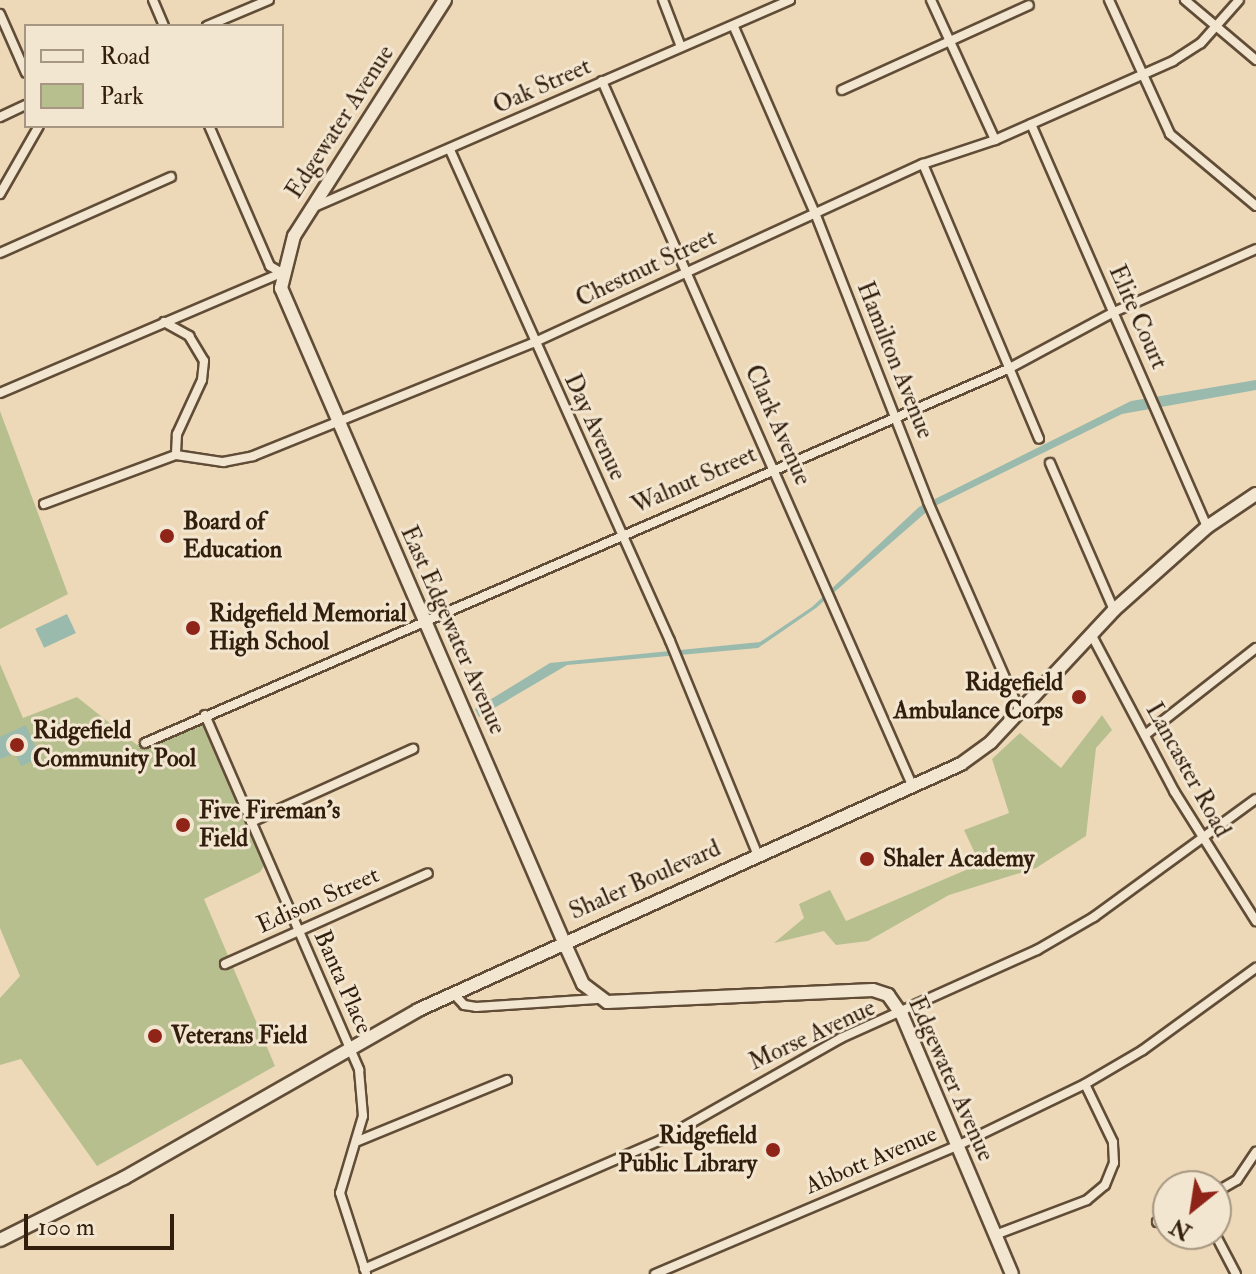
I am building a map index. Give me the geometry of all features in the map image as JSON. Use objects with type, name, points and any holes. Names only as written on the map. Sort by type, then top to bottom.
[{"type":"street","points":[[153,0],[163,24]]},
{"type":"street","points":[[212,24],[269,0]]},
{"type":"street","name":"Edgewater Avenue","points":[[282,273],[311,208],[445,0]]},
{"type":"street","points":[[663,0],[681,47]]},
{"type":"street","name":"Oak Street","points":[[311,208],[681,47],[734,27],[790,0]]},
{"type":"street","points":[[931,0],[995,140]]},
{"type":"street","points":[[1109,0],[1170,134],[1256,206]]},
{"type":"street","points":[[1185,0],[1256,60]]},
{"type":"street","name":"Chestnut Street","points":[[44,504],[176,455],[237,460],[533,343],[688,269],[923,164],[995,140],[1173,61],[1216,28],[1239,0]]},
{"type":"street","points":[[842,90],[1029,5]]},
{"type":"street","points":[[0,14],[24,68]]},
{"type":"street","name":"Hamilton Avenue","points":[[734,27],[815,213],[930,505],[1018,707]]},
{"type":"street","name":"Clark Avenue","points":[[602,81],[688,269],[913,787]]},
{"type":"street","points":[[0,117],[24,106]]},
{"type":"street","name":"Elite Court","points":[[1031,124],[1207,527]]},
{"type":"street","points":[[0,194],[38,128]]},
{"type":"street","points":[[210,128],[270,266],[282,273]]},
{"type":"street","name":"Day Avenue","points":[[450,150],[533,343],[623,533],[758,856]]},
{"type":"street","points":[[923,164],[1039,439]]},
{"type":"street","points":[[0,253],[171,177]]},
{"type":"street","name":"Walnut Street","points":[[145,743],[774,467],[1008,369],[1114,312],[1256,249]]},
{"type":"street","points":[[0,393],[282,273]]},
{"type":"street","name":"East Edgewater Avenue","points":[[282,273],[281,288],[424,621],[583,984],[597,999]]},
{"type":"street","points":[[164,322],[189,336],[204,361],[202,380],[177,434],[176,455]]},
{"type":"street","points":[[1050,463],[1114,610]]},
{"type":"street","name":"Shaler Boulevard","points":[[0,1240],[124,1178],[453,993],[563,940],[961,764],[991,742],[1018,707],[1114,610],[1207,527],[1256,494]]},
{"type":"street","name":"Lancaster Road","points":[[1091,634],[1203,838],[1256,921]]},
{"type":"street","points":[[1145,735],[1256,648]]},
{"type":"street","name":"Banta Place","points":[[205,715],[351,1050],[364,1101],[358,1141],[345,1164],[340,1193],[365,1272]]},
{"type":"street","points":[[251,822],[413,749]]},
{"type":"street","name":"Morse Avenue","points":[[365,1272],[661,1140],[793,1063],[902,1015],[1069,933],[1256,799]]},
{"type":"street","name":"Edison Street","points":[[225,964],[428,873]]},
{"type":"street","name":"Abbott Avenue","points":[[655,1274],[957,1146],[1085,1084],[1143,1050],[1256,968]]},
{"type":"street","name":"Edgewater Avenue","points":[[597,999],[618,1003],[873,990],[893,1000],[1012,1274]]},
{"type":"street","points":[[453,993],[464,1005],[476,1007],[597,999]]},
{"type":"street","points":[[358,1141],[507,1080]]},
{"type":"street","points":[[995,1235],[1087,1200],[1105,1185],[1114,1163],[1113,1142],[1085,1084]]},
{"type":"street","points":[[1232,1183],[1256,1152]]},
{"type":"street","points":[[1223,1250],[1236,1274]]},
{"type":"green space","points":[[0,411],[68,594],[0,629]]},
{"type":"green space","points":[[0,664],[23,718],[77,697],[137,745],[205,715],[269,858],[260,872],[204,899],[275,1066],[97,1166],[21,1059],[0,1065],[0,998],[20,976],[0,928]]},
{"type":"green space","points":[[1102,715],[1112,730],[1096,748],[1086,836],[1036,868],[949,895],[868,941],[836,945],[824,931],[774,943],[804,918],[799,904],[830,890],[846,921],[980,864],[964,830],[1009,813],[992,759],[1020,733],[1061,768]]},
{"type":"shaded area","points":[[1256,380],[1256,390],[1122,414],[931,508],[816,608],[758,648],[567,665],[479,717],[475,709],[550,663],[760,642],[812,607],[919,507],[1131,401]]},
{"type":"shaded area","points":[[67,614],[76,633],[44,648],[35,629]]},
{"type":"shaded area","name":"Ridgefield Community Pool","points":[[26,725],[40,758],[21,766],[15,753],[0,759],[0,737]]},
{"type":"place","name":"Board of Education","points":[[167,536]]},
{"type":"place","name":"Ridgefield Memorial High School","points":[[193,628]]},
{"type":"place","name":"Ridgefield Ambulance Corps","points":[[1079,697]]},
{"type":"place","name":"Ridgefield Community Pool","points":[[17,745]]},
{"type":"place","name":"Five Fireman's Field","points":[[183,825]]},
{"type":"place","name":"Shaler Academy","points":[[867,859]]},
{"type":"place","name":"Veterans Field","points":[[155,1036]]},
{"type":"place","name":"Ridgefield Public Library","points":[[773,1150]]}]
